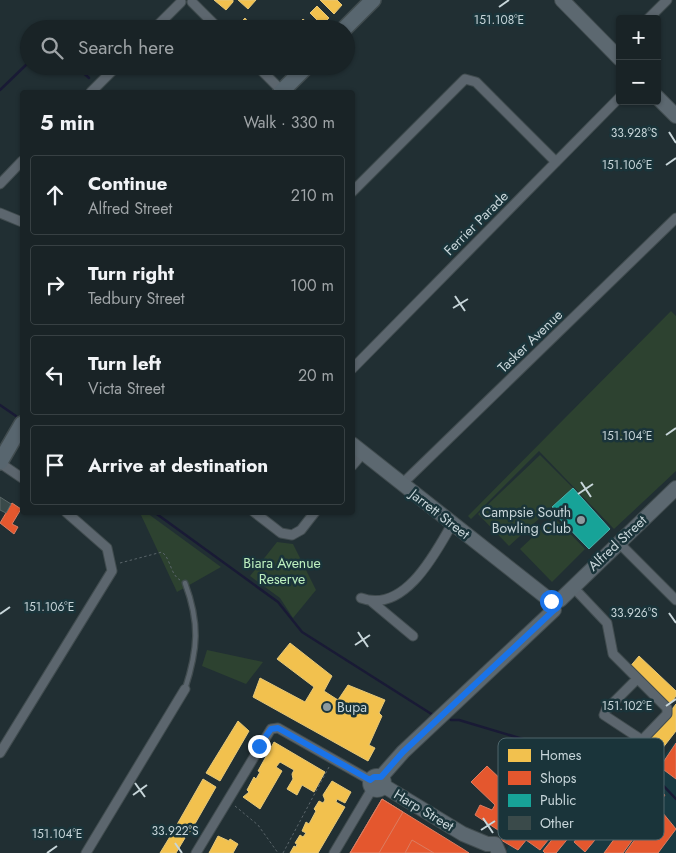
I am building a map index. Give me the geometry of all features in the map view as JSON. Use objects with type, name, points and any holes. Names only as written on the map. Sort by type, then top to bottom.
[{"type":"main road","points":[[353,20],[373,0]]},
{"type":"main road","points":[[284,90],[298,75]]},
{"type":"main road","points":[[0,462],[20,427]]},
{"type":"street","points":[[562,0],[616,51]]},
{"type":"street","points":[[652,15],[667,0]]},
{"type":"street","points":[[162,20],[180,1],[187,5],[193,1],[211,20]]},
{"type":"street","points":[[93,90],[108,75]]},
{"type":"street","points":[[266,75],[280,90]]},
{"type":"street","points":[[355,189],[465,79],[476,82],[556,162]]},
{"type":"street","name":"Ferrier Parade","points":[[355,366],[616,101]]},
{"type":"street","points":[[661,101],[676,116]]},
{"type":"street","points":[[0,184],[20,163]]},
{"type":"street","points":[[0,213],[20,221]]},
{"type":"street","name":"Tasker Avenue","points":[[402,484],[676,218]]},
{"type":"street","name":"Jarrett Street","points":[[358,448],[555,604]]},
{"type":"street","points":[[0,462],[20,477]]},
{"type":"street","name":"Alfred Street","points":[[377,783],[572,586],[676,488]]},
{"type":"street","points":[[0,753],[112,571],[107,548],[69,515]]},
{"type":"street","points":[[258,515],[281,533],[292,535],[301,530],[313,515]]},
{"type":"street","points":[[361,598],[371,601],[383,601],[394,596],[413,582],[439,548],[452,524]]},
{"type":"street","points":[[618,542],[676,600]]},
{"type":"street","points":[[572,586],[608,624],[613,654],[667,708],[668,712],[644,738]]},
{"type":"street","points":[[371,601],[413,636]]},
{"type":"street","points":[[637,679],[606,710],[604,715],[639,738]]},
{"type":"street","points":[[86,853],[185,689]]},
{"type":"street","points":[[196,853],[271,729],[278,728],[377,783],[334,853]]},
{"type":"street","name":"Harp Street","points":[[377,783],[463,834],[484,849],[495,844],[499,853]]},
{"type":"lane","points":[[185,584],[191,599],[197,628],[194,660],[185,689]]},
{"type":"path","points":[[111,565],[162,552],[166,555],[176,578],[185,584]]},
{"type":"path","points":[[283,853],[330,767]]},
{"type":"path","points":[[234,805],[258,825],[278,853]]},
{"type":"shaded area","points":[[676,741],[676,853],[505,853],[509,845],[502,840],[664,840],[664,755]]},
{"type":"green space","points":[[671,311],[676,316],[676,471],[614,529],[539,451],[471,519],[468,516]]},
{"type":"green space","points":[[540,455],[573,488],[509,546],[478,514]]},
{"type":"green space","points":[[141,515],[150,515],[221,567],[177,592]]},
{"type":"green space","points":[[554,517],[585,549],[552,582],[520,549]]},
{"type":"green space","name":"Biara Avenue Reserve","points":[[277,542],[293,544],[316,590],[293,618],[280,598],[250,576]]},
{"type":"green space","points":[[207,650],[263,662],[246,684],[202,666]]},
{"type":"building: Homes","points":[[214,0],[233,0],[233,2],[226,10]]},
{"type":"building: Homes","points":[[238,0],[256,0],[248,9]]},
{"type":"building: Homes","points":[[320,0],[337,0],[342,5],[334,14]]},
{"type":"building: Homes","points":[[317,6],[329,18],[327,20],[317,20],[310,13]]},
{"type":"building: Homes","name":"Bupa","points":[[290,643],[332,676],[324,691],[338,700],[348,685],[385,700],[379,713],[382,716],[369,745],[375,748],[368,761],[253,697],[260,678],[305,702],[314,687],[277,659]]},
{"type":"building: Homes","points":[[639,656],[676,691],[676,696],[668,707],[628,669]]},
{"type":"building: Homes","points":[[676,704],[676,731],[664,746],[664,738],[650,738]]},
{"type":"building: Homes","points":[[238,721],[249,731],[220,781],[206,773]]},
{"type":"building: Homes","points":[[274,742],[325,772],[314,792],[302,785],[297,795],[287,789],[293,779],[292,774],[294,770],[280,762],[276,767],[282,771],[260,809],[243,797],[249,792],[247,790],[254,777],[256,779],[260,772],[258,771]]},
{"type":"building: Homes","points":[[203,779],[216,787],[188,836],[175,828]]},
{"type":"building: Homes","points":[[332,781],[351,792],[345,803],[337,799],[336,802],[345,807],[318,853],[290,853],[294,846],[296,847],[297,844],[295,843],[300,835],[303,837],[306,833],[302,831],[306,822],[309,824],[319,801],[323,803],[325,800],[323,795]]},
{"type":"building: Homes","points":[[174,830],[185,838],[176,853],[160,853]]},
{"type":"building: Homes","points":[[218,836],[229,841],[230,839],[238,844],[233,853],[209,853]]},
{"type":"building: Shops","points":[[12,503],[20,508],[12,524],[18,527],[14,534],[0,523]]},
{"type":"building: Shops","points":[[676,743],[676,779],[664,770],[664,761]]},
{"type":"building: Shops","points":[[487,766],[498,777],[498,830],[475,815],[480,805],[492,810],[495,805],[471,782]]},
{"type":"building: Shops","points":[[382,799],[463,849],[469,853],[350,853]]},
{"type":"building: Shops","points":[[382,799],[403,812],[379,853],[350,853]]},
{"type":"building: Shops","points":[[664,814],[676,829],[658,853],[625,853],[634,840],[664,840]]},
{"type":"building: Shops","points":[[412,840],[434,853],[405,853]]},
{"type":"building: Shops","points":[[501,840],[526,840],[518,850]]},
{"type":"building: Shops","points":[[526,840],[548,840],[540,850]]},
{"type":"building: Shops","points":[[552,840],[567,840],[556,853],[545,853],[543,851]]},
{"type":"building: Shops","points":[[576,840],[595,840],[585,852],[574,842]]},
{"type":"building: Shops","points":[[614,840],[632,840],[623,853],[604,853]]},
{"type":"building: Public","name":"Campsie South Bowling Club","points":[[573,488],[610,529],[589,549],[552,511],[554,508],[552,507]]},
{"type":"building: Other","points":[[0,497],[11,504],[6,513],[0,510]]},
{"type":"waterway","points":[[0,90],[20,71]]},
{"type":"waterway","points":[[86,75],[89,78]]},
{"type":"waterway","points":[[0,405],[16,416]]},
{"type":"waterway","points":[[158,515],[278,602],[302,632],[433,715]]},
{"type":"waterway","points":[[451,720],[459,720],[519,738]]},
{"type":"waterway","points":[[664,786],[676,799]]},
{"type":"place","name":"Campsie South Bowling Club","points":[[581,520]]},
{"type":"place","name":"Bupa","points":[[327,707]]},
{"type":"route","points":[[259,746],[271,729],[275,727],[370,780],[374,777],[381,777],[403,752],[554,610],[551,608],[551,601]]}]
